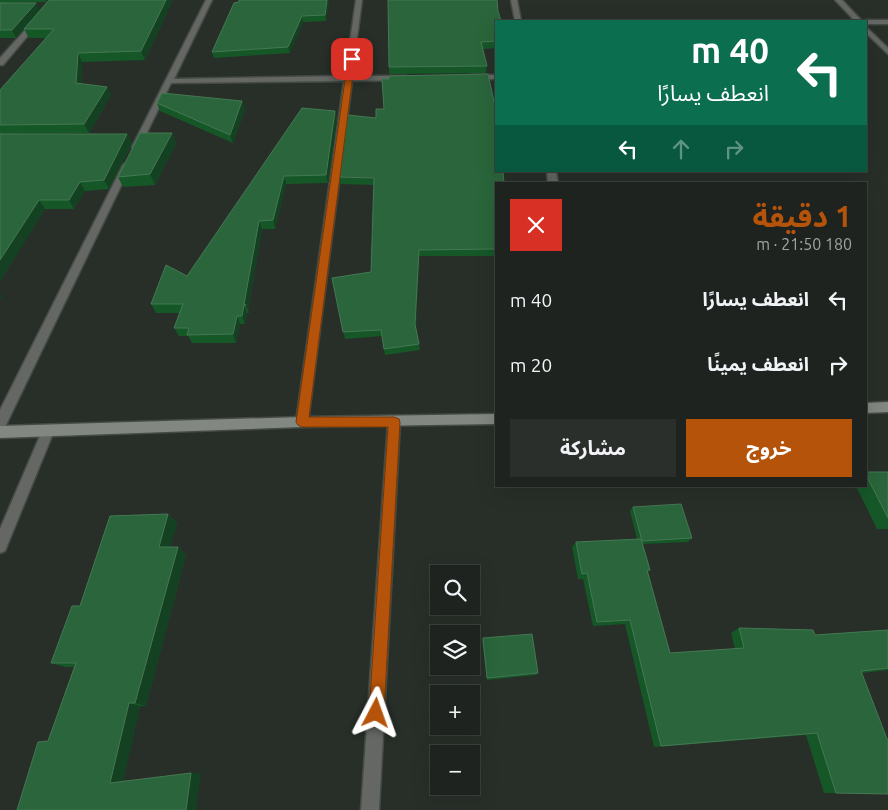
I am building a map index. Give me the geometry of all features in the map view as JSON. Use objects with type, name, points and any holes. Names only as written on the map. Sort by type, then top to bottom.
[{"type":"street","points":[[0,64],[55,0]]},
{"type":"street","points":[[0,423],[136,138],[169,82],[209,0]]},
{"type":"street","points":[[302,422],[360,0]]},
{"type":"street","points":[[514,0],[518,20]]},
{"type":"street","points":[[838,0],[858,20]]},
{"type":"street","points":[[39,7],[49,7]]},
{"type":"street","points":[[867,22],[888,22]]},
{"type":"street","points":[[867,30],[888,52]]},
{"type":"street","points":[[467,77],[495,77]]},
{"type":"street","points":[[169,82],[418,78]]},
{"type":"street","points":[[867,408],[888,408]]},
{"type":"street","points":[[0,432],[48,432],[302,422],[495,419]]},
{"type":"street","points":[[370,810],[394,422]]},
{"type":"street","points":[[0,546],[48,432]]},
{"type":"building","points":[[49,0],[166,0],[141,51],[78,53],[76,83],[107,87],[84,124],[0,125],[0,90],[54,29],[24,29]]},
{"type":"building","points":[[239,0],[327,0],[325,15],[302,16],[288,47],[212,52],[234,3],[239,2]]},
{"type":"building","points":[[388,0],[497,0],[501,20],[495,20],[495,41],[481,42],[487,66],[389,67]]},
{"type":"building","points":[[0,3],[36,3],[12,30],[0,30]]},
{"type":"building","points":[[488,74],[495,106],[495,172],[503,172],[504,182],[495,182],[495,249],[419,250],[415,324],[419,344],[384,349],[381,330],[343,332],[332,278],[371,272],[374,178],[339,177],[348,115],[376,118],[376,109],[384,109],[382,79],[389,79],[389,76]]},
{"type":"building","points":[[162,93],[242,101],[230,135],[157,103]]},
{"type":"building","points":[[302,108],[335,111],[326,175],[284,176],[273,220],[259,221],[244,304],[246,305],[244,305],[242,316],[237,316],[233,334],[187,335],[189,328],[174,328],[183,304],[151,304],[166,265],[187,276]]},
{"type":"building","points":[[140,133],[172,133],[150,174],[118,177]]},
{"type":"building","points":[[0,134],[127,134],[104,180],[80,182],[69,200],[39,200],[0,260]]},
{"type":"building","points":[[867,472],[888,472],[888,518],[867,477]]},
{"type":"building","points":[[681,504],[692,538],[642,541],[633,507]]},
{"type":"building","points":[[168,514],[159,547],[178,547],[135,703],[129,703],[110,783],[191,773],[186,810],[17,810],[38,742],[48,741],[76,663],[51,663],[72,606],[80,606],[110,516]]},
{"type":"building","points":[[641,539],[650,570],[647,570],[670,653],[744,648],[739,628],[813,630],[815,635],[888,630],[888,668],[861,671],[888,739],[888,794],[836,793],[817,733],[661,746],[630,620],[597,622],[587,573],[582,574],[576,542]]},
{"type":"building","points":[[532,634],[538,673],[487,678],[483,638]]},
{"type":"route","points":[[352,59],[302,422],[394,422],[376,713]]}]
